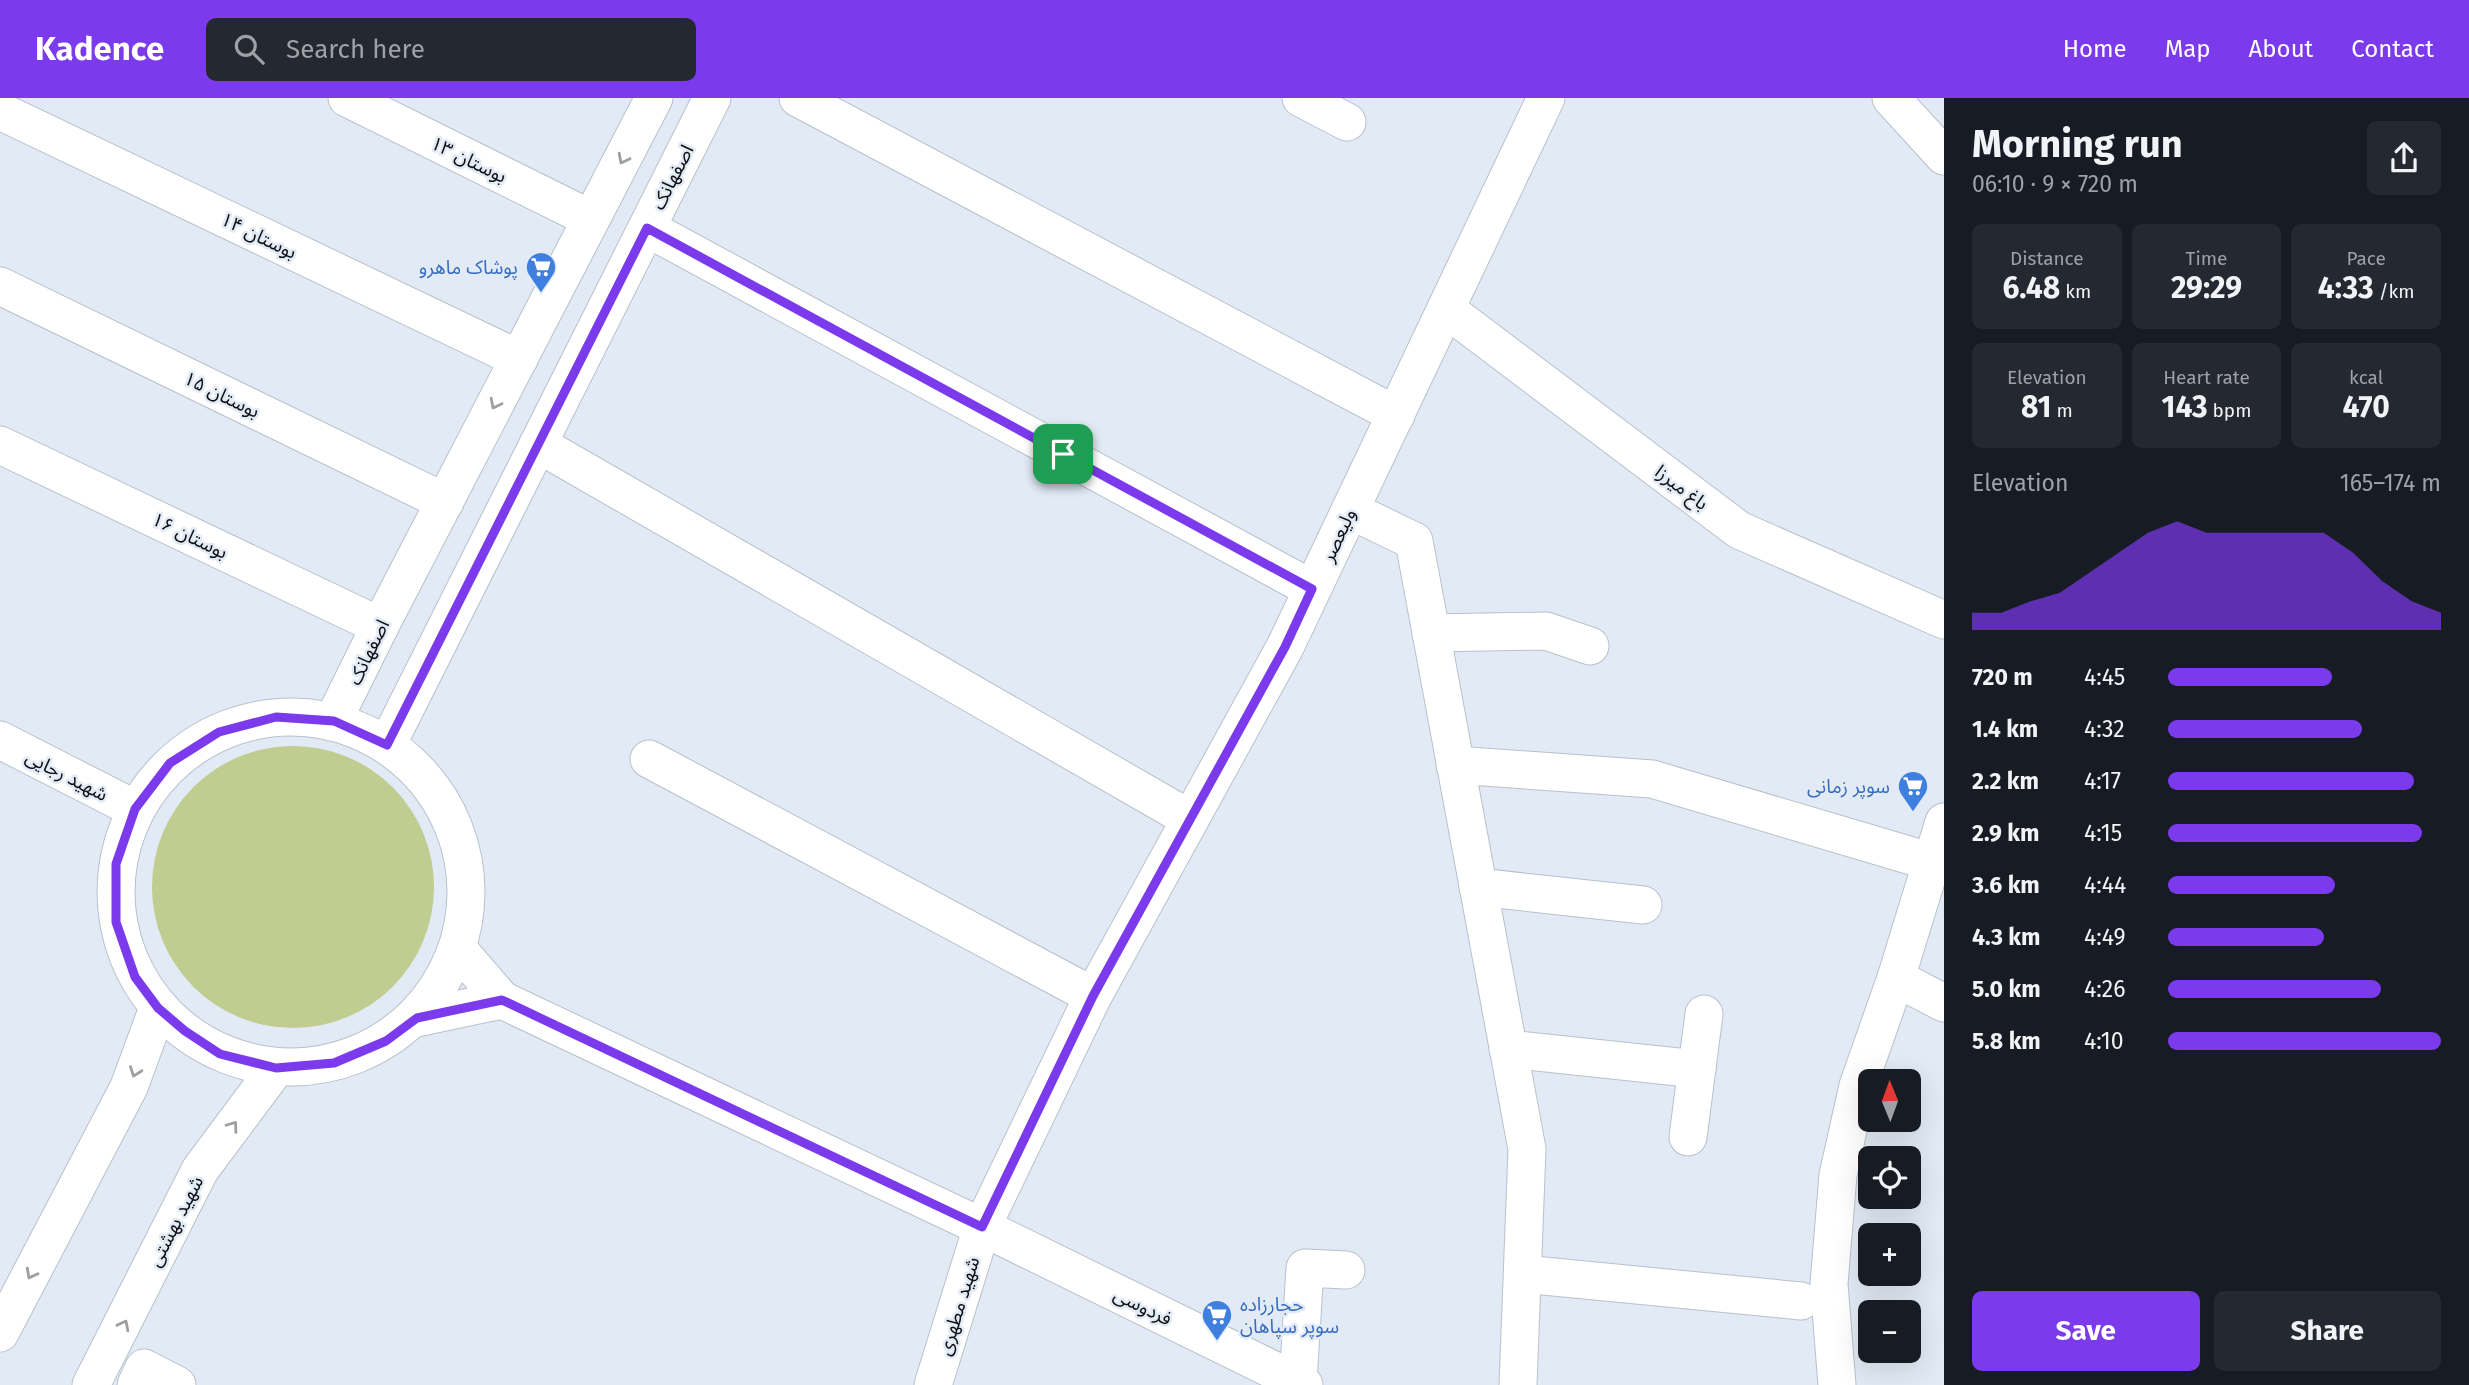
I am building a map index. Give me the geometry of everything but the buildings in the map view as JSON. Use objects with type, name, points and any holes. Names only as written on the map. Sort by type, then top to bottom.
[{"type":"street","name":"بوستان ۱۳","points":[[347,98],[591,219]]},
{"type":"street","name":"اصفهانک","points":[[334,721],[380,626],[654,98]]},
{"type":"street","name":"اصفهانک","points":[[387,745],[712,98]]},
{"type":"street","points":[[798,98],[1396,415]]},
{"type":"street","points":[[1301,98],[1347,122]]},
{"type":"street","name":"ولیعصر","points":[[982,1227],[1093,996],[1285,647],[1546,98]]},
{"type":"street","points":[[1904,102],[1944,156]]},
{"type":"street","name":"بوستان ۱۴","points":[[0,111],[519,359]]},
{"type":"street","points":[[647,228],[1312,589]]},
{"type":"street","name":"بوستان ۱۵","points":[[0,286],[445,502]]},
{"type":"street","name":"باغ میرزا","points":[[1446,309],[1739,530],[1944,620]]},
{"type":"street","name":"بوستان ۱۶","points":[[0,444],[380,626]]},
{"type":"street","points":[[538,444],[1190,819]]},
{"type":"street","points":[[1350,510],[1414,541],[1527,1149],[1518,1385]]},
{"type":"street","points":[[1431,633],[1546,632],[1590,646]]},
{"type":"street","points":[[276,717],[334,721],[387,745],[430,784],[458,835],[467,892],[458,949],[434,995],[417,1018],[386,1041],[334,1063],[276,1068],[220,1054],[185,1031],[158,1008],[135,977],[116,922],[116,864],[135,809],[170,763],[219,732],[276,717]]},
{"type":"street","name":"شهید رجایی","points":[[0,740],[135,809]]},
{"type":"street","points":[[649,759],[1093,996]]},
{"type":"street","points":[[1455,765],[1652,779],[1938,864]]},
{"type":"street","points":[[1836,1385],[1829,1284],[1838,1175],[1858,1086],[1938,864],[1944,822]]},
{"type":"street","points":[[1478,887],[1643,905]]},
{"type":"street","points":[[417,1018],[502,1000],[458,949]]},
{"type":"street","points":[[1896,978],[1944,1003]]},
{"type":"street","name":"فردوسی","points":[[502,1000],[982,1227],[1301,1384]]},
{"type":"street","points":[[0,1333],[129,1087],[158,1008]]},
{"type":"street","points":[[1688,1137],[1704,1014]]},
{"type":"street","points":[[1508,1049],[1697,1069]]},
{"type":"street","name":"شهید بهشتی","points":[[91,1385],[200,1170],[276,1068]]},
{"type":"street","name":"شهید مطهری","points":[[933,1385],[982,1227]]},
{"type":"street","points":[[1301,1384],[1305,1268],[1346,1270]]},
{"type":"street","points":[[1522,1274],[1801,1301]]},
{"type":"street","points":[[136,1385],[144,1368],[177,1385]]},
{"type":"green space","points":[[293,746],[320,749],[347,757],[382,778],[402,798],[417,821],[428,846],[434,887],[431,914],[423,941],[402,976],[382,996],[359,1011],[334,1022],[293,1028],[266,1025],[239,1017],[204,996],[184,976],[169,953],[158,928],[152,887],[155,860],[163,833],[184,798],[204,778],[227,763],[252,752]]},
{"type":"place","name":"پوشاک ماهرو","points":[[541,294]]},
{"type":"place","name":"سوپر زمانی","points":[[1913,813]]},
{"type":"place","name":"حجارزاده سوپر سپاهان","points":[[1217,1342]]},
{"type":"route","points":[[647,228],[1063,454],[1312,589],[1285,647],[1093,996],[982,1227],[502,1000],[417,1018],[386,1041],[334,1063],[276,1068],[220,1054],[185,1031],[158,1008],[135,977],[116,922],[116,864],[135,809],[170,763],[219,732],[276,717],[334,721],[387,745],[647,228]]}]
